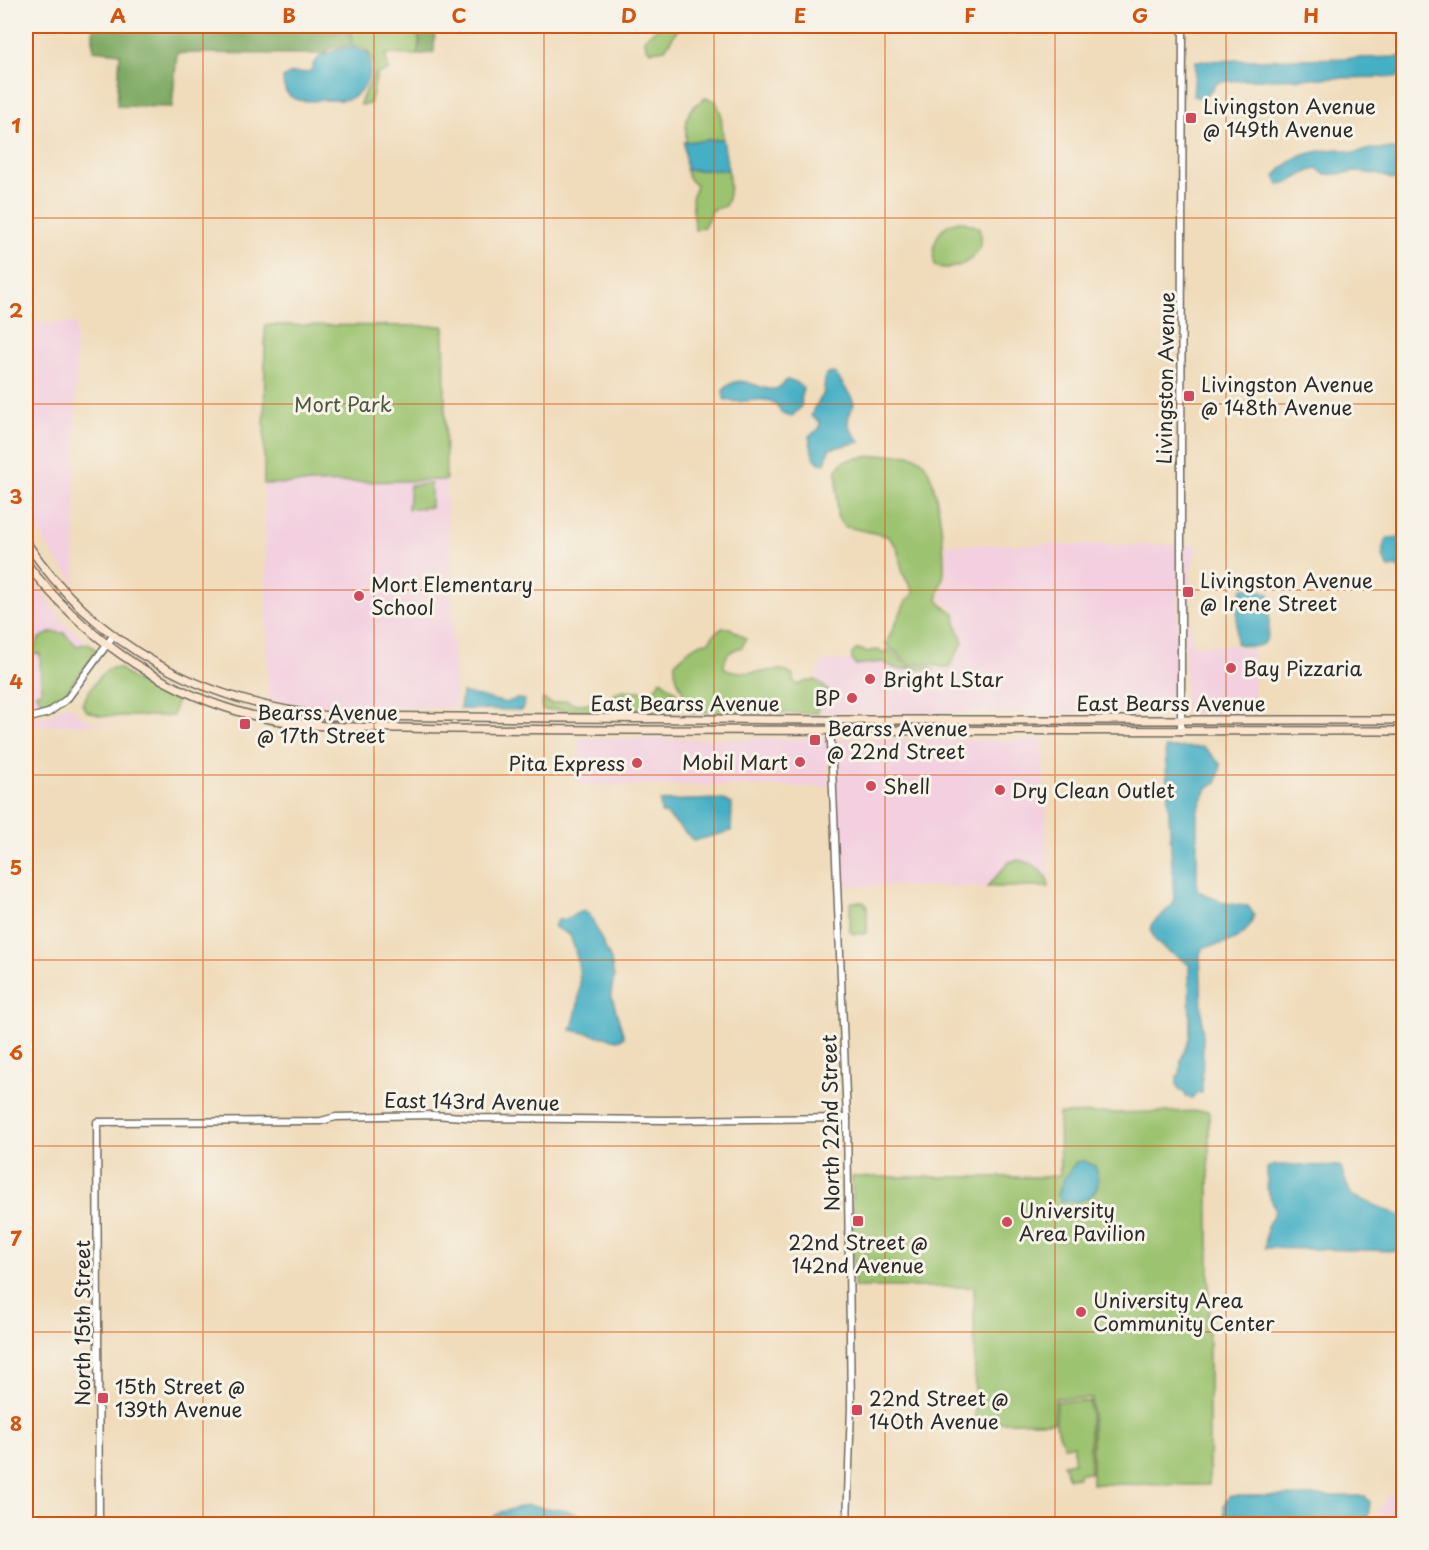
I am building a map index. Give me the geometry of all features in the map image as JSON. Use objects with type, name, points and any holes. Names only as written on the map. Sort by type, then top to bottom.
[{"type":"main road","name":"East Bearss Avenue","points":[[26,542],[52,579],[113,636],[162,668],[237,699],[278,709],[328,716],[830,720],[1404,720]]},
{"type":"main road","name":"East Bearss Avenue","points":[[26,563],[43,585],[73,616],[108,645],[144,670],[186,692],[228,708],[275,720],[328,727],[830,732],[1404,731]]},
{"type":"main road","points":[[275,720],[278,709]]},
{"type":"main road","points":[[421,717],[421,729]]},
{"type":"main road","points":[[652,719],[652,730]]},
{"type":"street","name":"Livingston Avenue","points":[[1181,731],[1180,458],[1184,26]]},
{"type":"street","points":[[26,718],[48,713],[67,699],[113,636]]},
{"type":"street","name":"North 22nd Street","points":[[830,720],[847,1118],[851,1397],[848,1524]]},
{"type":"street","name":"East 143rd Avenue","points":[[97,1122],[321,1121],[336,1117],[432,1115],[481,1118],[654,1120],[847,1118]]},
{"type":"street","name":"North 15th Street","points":[[97,1122],[99,1524]]},
{"type":"shaded area","points":[[26,323],[76,323],[75,582],[54,557],[26,510]]},
{"type":"shaded area","name":"Mort Elementary School","points":[[446,480],[456,708],[304,705],[268,699],[264,484]]},
{"type":"shaded area","points":[[946,544],[1178,545],[1178,713],[818,713],[817,704],[824,698],[816,680],[819,666],[827,661],[851,660],[855,665],[882,662],[897,669],[950,670],[965,642],[958,624],[957,612],[941,599],[946,575]]},
{"type":"shaded area","points":[[1185,545],[1198,545],[1191,569],[1189,601],[1192,645],[1234,645],[1253,649],[1255,713],[1185,713]]},
{"type":"shaded area","points":[[26,571],[66,625],[88,643],[77,646],[64,633],[39,639],[33,653],[40,653],[41,693],[36,693],[48,709],[26,713]]},
{"type":"shaded area","points":[[67,704],[81,716],[93,722],[133,724],[26,726],[26,720],[49,716]]},
{"type":"shaded area","points":[[579,738],[827,739],[829,787],[579,785]]},
{"type":"shaded area","points":[[834,739],[1044,740],[1042,743],[1049,878],[1026,861],[1009,862],[986,887],[848,886],[845,892],[840,893]]},
{"type":"shaded area","points":[[1403,1493],[1403,1524],[1371,1524],[1389,1494]]},
{"type":"green space","points":[[93,26],[349,26],[352,36],[351,45],[331,48],[323,54],[177,53],[172,107],[117,106],[120,53],[93,50]]},
{"type":"green space","points":[[349,26],[416,26],[419,40],[417,55],[385,55],[389,70],[377,74],[370,104],[360,105],[374,70],[372,58],[364,49],[351,45],[352,36]]},
{"type":"green space","points":[[416,26],[435,26],[434,52],[417,55],[420,42]]},
{"type":"green space","points":[[661,26],[687,26],[678,29],[665,49],[651,51],[647,48],[644,38]]},
{"type":"green space","points":[[706,98],[716,101],[721,114],[723,139],[686,142],[686,127],[690,111]]},
{"type":"green space","points":[[686,170],[728,170],[730,188],[725,206],[712,210],[704,227],[695,230],[692,198],[696,186],[689,179]]},
{"type":"green space","points":[[961,221],[978,227],[981,236],[977,253],[962,264],[953,267],[935,266],[934,250],[938,236],[947,226]]},
{"type":"green space","name":"Mort Park","points":[[265,325],[444,326],[446,480],[264,484]]},
{"type":"green space","points":[[903,454],[917,457],[927,468],[932,480],[942,531],[944,562],[938,600],[944,607],[955,613],[956,624],[963,642],[949,667],[920,662],[910,665],[886,644],[906,601],[914,593],[903,574],[897,547],[887,536],[843,526],[837,516],[837,469],[844,461]]},
{"type":"green space","points":[[431,484],[431,507],[408,509],[410,485]]},
{"type":"green space","points":[[723,628],[730,628],[746,639],[742,647],[731,651],[727,656],[724,667],[727,670],[753,672],[781,670],[793,676],[793,681],[799,685],[816,680],[828,690],[819,704],[818,713],[689,712],[676,676],[675,663],[694,647],[708,642],[716,632]]},
{"type":"green space","points":[[52,632],[64,633],[77,646],[88,643],[97,651],[63,696],[48,709],[35,693],[41,692],[40,654],[32,653],[39,638]]},
{"type":"green space","points":[[859,649],[866,652],[877,650],[886,653],[887,649],[909,667],[925,665],[934,670],[897,669],[882,662],[855,665],[852,655]]},
{"type":"green space","points":[[109,668],[119,668],[134,680],[177,699],[173,716],[101,716],[87,711],[82,704],[87,694]]},
{"type":"green space","points":[[661,680],[676,692],[678,702],[674,711],[542,710],[543,699],[552,704],[567,700],[570,703],[579,704],[605,702],[617,692],[624,690],[652,692]]},
{"type":"green space","points":[[1016,860],[1027,862],[1038,868],[1046,876],[1049,887],[987,887],[1009,862]]},
{"type":"green space","points":[[852,902],[863,902],[867,905],[867,932],[864,934],[853,934],[850,931]]},
{"type":"green space","points":[[1209,1111],[1209,1485],[1092,1484],[1092,1399],[1055,1398],[1054,1422],[975,1422],[974,1287],[854,1287],[852,1177],[1045,1177],[1060,1175],[1059,1114]]},
{"type":"green space","points":[[1057,1401],[1090,1402],[1090,1473],[1079,1473],[1078,1477],[1069,1478],[1063,1464],[1074,1462],[1074,1445],[1064,1446],[1056,1426]]},
{"type":"water","points":[[354,47],[368,53],[370,60],[368,80],[355,96],[342,100],[306,101],[296,99],[286,92],[283,78],[292,73],[310,71],[314,63],[327,53]]},
{"type":"water","points":[[1403,57],[1403,77],[1259,79],[1218,82],[1203,99],[1193,96],[1196,61]]},
{"type":"water","points":[[723,139],[728,170],[686,170],[684,142]]},
{"type":"water","points":[[1340,149],[1353,153],[1371,149],[1403,149],[1403,183],[1377,174],[1357,172],[1325,175],[1318,169],[1279,185],[1275,176],[1296,158],[1312,152]]},
{"type":"water","points":[[835,373],[852,398],[854,404],[848,424],[860,442],[829,449],[825,464],[819,463],[813,456],[809,436],[819,429],[820,422],[811,416],[823,395],[826,374]]},
{"type":"water","points":[[787,380],[796,382],[803,388],[801,405],[792,416],[781,413],[777,406],[764,400],[731,401],[724,399],[723,391],[729,384],[743,381],[769,389],[780,387]]},
{"type":"water","points":[[1403,537],[1403,569],[1389,568],[1383,557],[1385,541],[1388,538]]},
{"type":"water","points":[[1252,587],[1269,594],[1269,627],[1266,640],[1262,644],[1248,646],[1236,643],[1238,606],[1243,588]]},
{"type":"water","points":[[462,692],[506,703],[516,699],[525,700],[522,710],[460,709]]},
{"type":"water","points":[[1204,747],[1221,765],[1217,782],[1207,788],[1197,813],[1197,890],[1221,901],[1248,906],[1254,915],[1247,930],[1241,935],[1228,942],[1204,947],[1200,953],[1202,1093],[1197,1093],[1192,1098],[1186,1097],[1177,1085],[1181,1060],[1190,1036],[1189,965],[1159,945],[1152,933],[1151,925],[1171,906],[1174,899],[1165,748]]},
{"type":"water","points":[[721,799],[732,804],[731,831],[694,841],[666,814],[661,813],[660,801]]},
{"type":"water","points":[[584,910],[590,915],[611,960],[614,977],[611,994],[624,1037],[618,1040],[571,1030],[578,1006],[579,971],[570,935],[554,927],[557,920],[566,919]]},
{"type":"water","points":[[1084,1161],[1095,1166],[1097,1184],[1095,1190],[1085,1199],[1061,1201],[1058,1195],[1063,1180],[1076,1162]]},
{"type":"water","points":[[1274,1165],[1340,1166],[1351,1195],[1403,1217],[1403,1251],[1265,1248],[1267,1226],[1275,1208],[1267,1189],[1267,1168]]},
{"type":"water","points":[[1229,1496],[1365,1496],[1370,1502],[1367,1524],[1225,1524],[1224,1505]]},
{"type":"water","points":[[527,1505],[568,1511],[603,1524],[488,1524],[489,1520],[501,1512]]},
{"type":"place","name":"Livingston Avenue @ 149th Avenue","points":[[1191,118]]},
{"type":"place","name":"Livingston Avenue @ 148th Avenue","points":[[1189,396]]},
{"type":"place","name":"Livingston Avenue @ Irene Street","points":[[1188,592]]},
{"type":"place","name":"Mort Elementary School","points":[[359,596]]},
{"type":"place","name":"Bay Pizzaria","points":[[1231,668]]},
{"type":"place","name":"Bright LStar","points":[[870,679]]},
{"type":"place","name":"BP","points":[[852,698]]},
{"type":"place","name":"Bearss Avenue @ 17th Street","points":[[245,724]]},
{"type":"place","name":"Bearss Avenue @ 22nd Street","points":[[815,740]]},
{"type":"place","name":"Mobil Mart","points":[[800,762]]},
{"type":"place","name":"Pita Express","points":[[637,763]]},
{"type":"place","name":"Shell","points":[[871,786]]},
{"type":"place","name":"Dry Clean Outlet","points":[[1000,790]]},
{"type":"place","name":"22nd Street @ 142nd Avenue","points":[[858,1221]]},
{"type":"place","name":"University Area Pavilion","points":[[1007,1222]]},
{"type":"place","name":"University Area Community Center","points":[[1081,1312]]},
{"type":"place","name":"15th Street @ 139th Avenue","points":[[103,1398]]},
{"type":"place","name":"22nd Street @ 140th Avenue","points":[[857,1410]]}]
